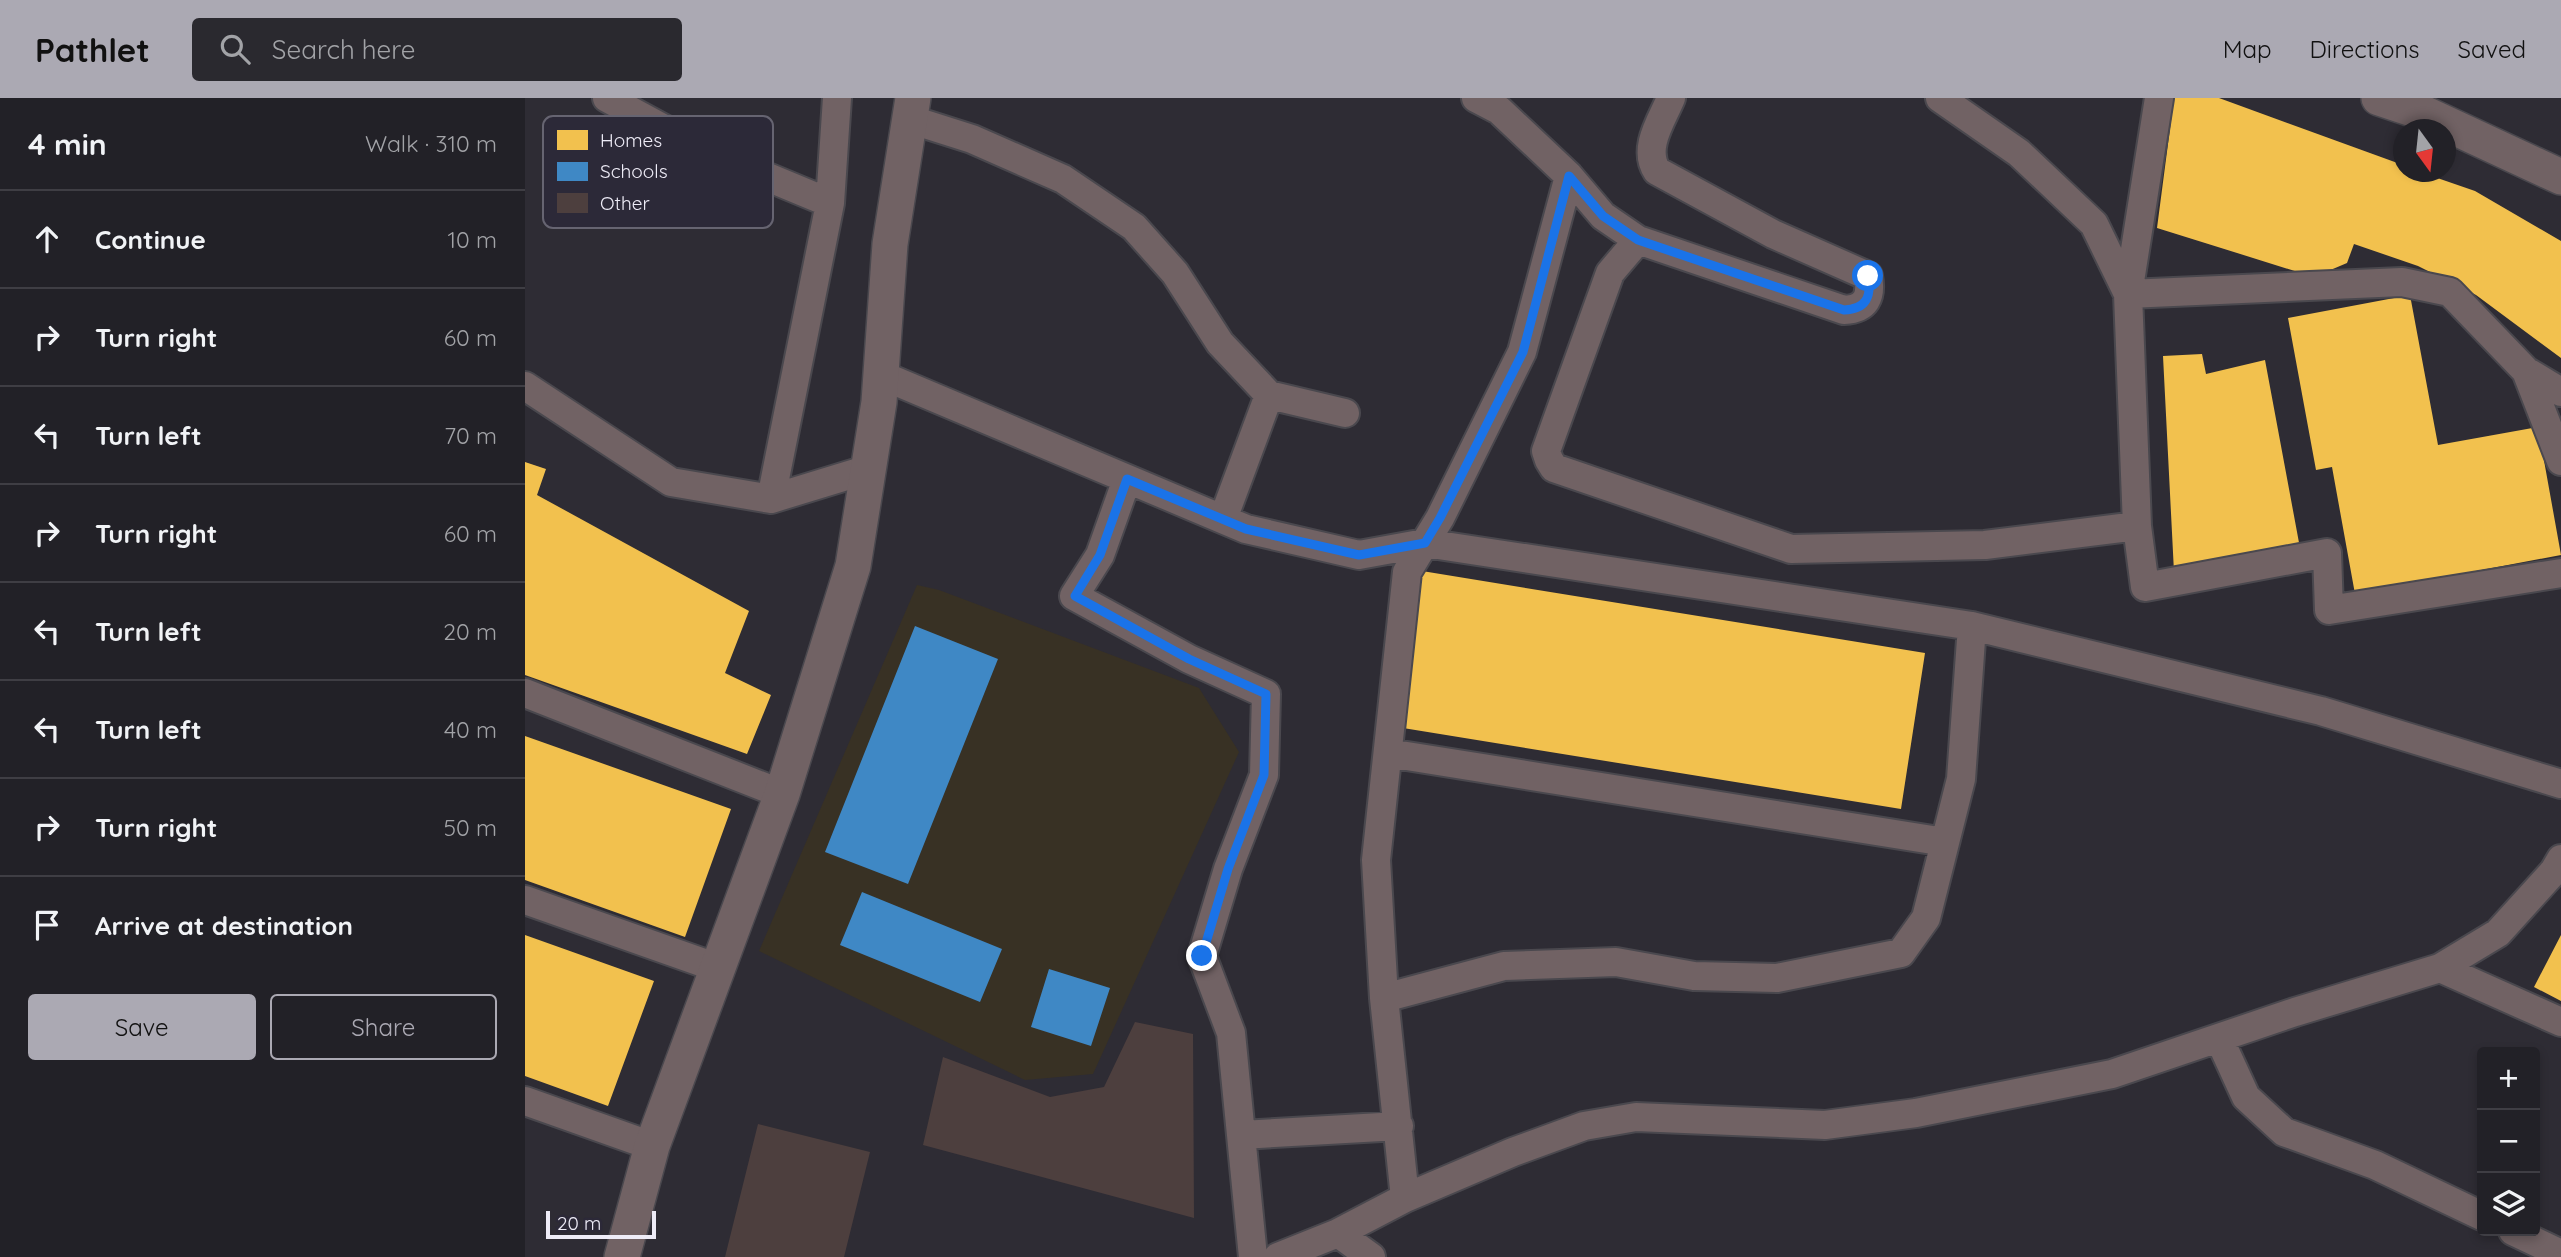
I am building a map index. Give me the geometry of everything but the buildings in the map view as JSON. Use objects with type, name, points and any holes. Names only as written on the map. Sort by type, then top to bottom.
[{"type":"street","points":[[607,98],[640,116]]},
{"type":"street","points":[[771,499],[830,202],[837,98]]},
{"type":"street","points":[[1476,98],[1499,110],[1569,176],[1603,216],[1638,240],[1844,310],[1857,310],[1870,290],[1868,276],[1773,233],[1657,171],[1651,162],[1650,148],[1671,98]]},
{"type":"street","points":[[1940,98],[2019,153],[2094,224],[2128,294]]},
{"type":"street","points":[[2159,98],[2128,294],[2137,526],[2145,587],[2327,553],[2329,610],[2561,573]]},
{"type":"street","points":[[2379,98],[2421,112],[2561,177]]},
{"type":"street","points":[[622,1257],[652,1146],[782,794],[853,566],[881,375],[890,244],[911,109],[1063,179],[1134,227],[1175,273],[1220,343],[1269,395],[1345,413]]},
{"type":"street","points":[[1405,1198],[1384,998],[1375,860],[1407,572],[1440,518],[1523,352],[1569,176]]},
{"type":"street","points":[[773,179],[830,202]]},
{"type":"street","points":[[1638,240],[1610,273],[1546,451],[1554,468],[1791,549],[1985,545],[2137,526]]},
{"type":"street","points":[[2128,294],[2402,282],[2450,292],[2525,371],[2561,392]]},
{"type":"street","points":[[2525,371],[2561,461]]},
{"type":"street","points":[[881,375],[1246,529],[1359,555],[1425,543],[1972,626],[2321,711],[2561,784]]},
{"type":"street","points":[[525,386],[671,482],[771,499],[869,469]]},
{"type":"street","points":[[1223,519],[1269,395]]},
{"type":"street","points":[[1127,479],[1100,555],[1075,596],[1189,659],[1266,694],[1264,775],[1228,869],[1202,956],[1231,1033],[1253,1257]]},
{"type":"street","points":[[1384,998],[1504,966],[1616,962],[1694,976],[1777,978],[1901,953],[1926,918],[1961,779],[1972,626]]},
{"type":"street","points":[[525,693],[782,794]]},
{"type":"street","points":[[1388,753],[1945,842]]},
{"type":"street","points":[[1278,1257],[1338,1233],[1405,1198],[1513,1152],[1584,1126],[1636,1117],[1825,1125],[1916,1113],[2112,1074],[2295,1012],[2440,968],[2498,933],[2554,871],[2561,859]]},
{"type":"street","points":[[525,900],[718,968]]},
{"type":"street","points":[[2440,968],[2561,1022]]},
{"type":"street","points":[[2219,1038],[2246,1097],[2284,1132],[2375,1166],[2477,1214]]},
{"type":"street","points":[[525,1101],[652,1146]]},
{"type":"street","points":[[1241,1135],[1399,1126]]},
{"type":"street","points":[[1338,1233],[1371,1257]]},
{"type":"street","points":[[2523,1236],[2561,1254]]},
{"type":"shaded area","points":[[917,585],[939,590],[1199,688],[1239,752],[1093,1074],[1025,1080],[759,951]]},
{"type":"route","points":[[1202,956],[1228,869],[1264,775],[1266,694],[1189,659],[1075,596],[1100,555],[1127,479],[1246,529],[1359,555],[1425,543],[1523,352],[1569,176],[1603,216],[1638,240],[1844,310],[1857,310],[1864,303],[1870,290],[1868,276]]}]
